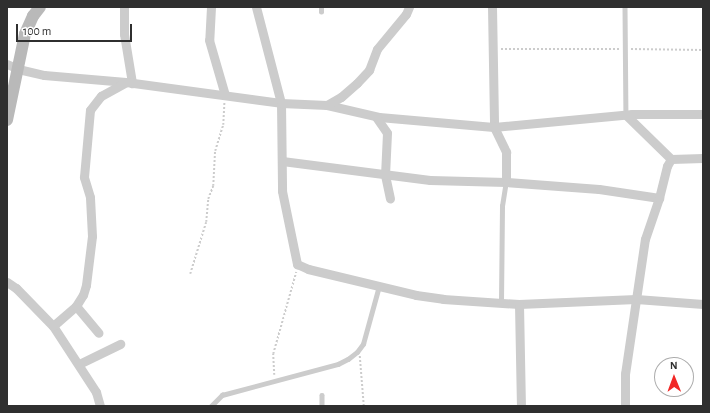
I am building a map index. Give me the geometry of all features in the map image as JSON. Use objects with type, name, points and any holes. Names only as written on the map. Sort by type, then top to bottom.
[{"type":"main road","points":[[7,120],[28,24],[40,7]]},
{"type":"street","points":[[124,7],[124,34],[129,82]]},
{"type":"street","points":[[211,7],[209,40],[225,95]]},
{"type":"street","points":[[256,7],[281,103],[282,191],[295,256],[297,264],[300,266],[437,298],[519,304],[636,299],[703,304]]},
{"type":"street","points":[[327,105],[341,97],[369,70],[377,49],[406,14],[409,7]]},
{"type":"street","points":[[492,7],[494,127],[506,152],[506,182]]},
{"type":"street","points":[[7,64],[18,69],[44,75],[129,82],[281,103],[327,105],[376,117],[494,127],[626,115],[703,114]]},
{"type":"street","points":[[53,326],[76,306],[83,295],[86,284],[92,236],[90,197],[84,177],[90,110],[101,96],[129,82]]},
{"type":"street","points":[[626,115],[671,159],[703,158]]},
{"type":"street","points":[[376,117],[387,133],[385,175],[390,198]]},
{"type":"street","points":[[625,406],[626,374],[645,239],[659,198],[667,166],[671,159]]},
{"type":"street","points":[[282,161],[430,180],[506,182],[599,189],[659,198]]},
{"type":"street","points":[[7,282],[16,288],[53,326],[96,392],[100,406]]},
{"type":"street","points":[[519,304],[520,406]]},
{"type":"street","points":[[76,306],[99,333]]},
{"type":"street","points":[[79,364],[120,344]]},
{"type":"lane","points":[[625,7],[626,115]]},
{"type":"lane","points":[[501,302],[502,206],[506,182]]},
{"type":"lane","points":[[211,406],[222,395],[338,364],[358,350],[366,336],[379,285]]},
{"type":"lane","points":[[322,395],[322,406]]},
{"type":"path","points":[[493,49],[703,50]]},
{"type":"path","points":[[190,274],[206,222],[208,200],[213,181],[216,151],[223,125],[225,95]]},
{"type":"path","points":[[274,381],[273,354],[288,298],[300,266]]},
{"type":"path","points":[[358,350],[364,406]]}]
